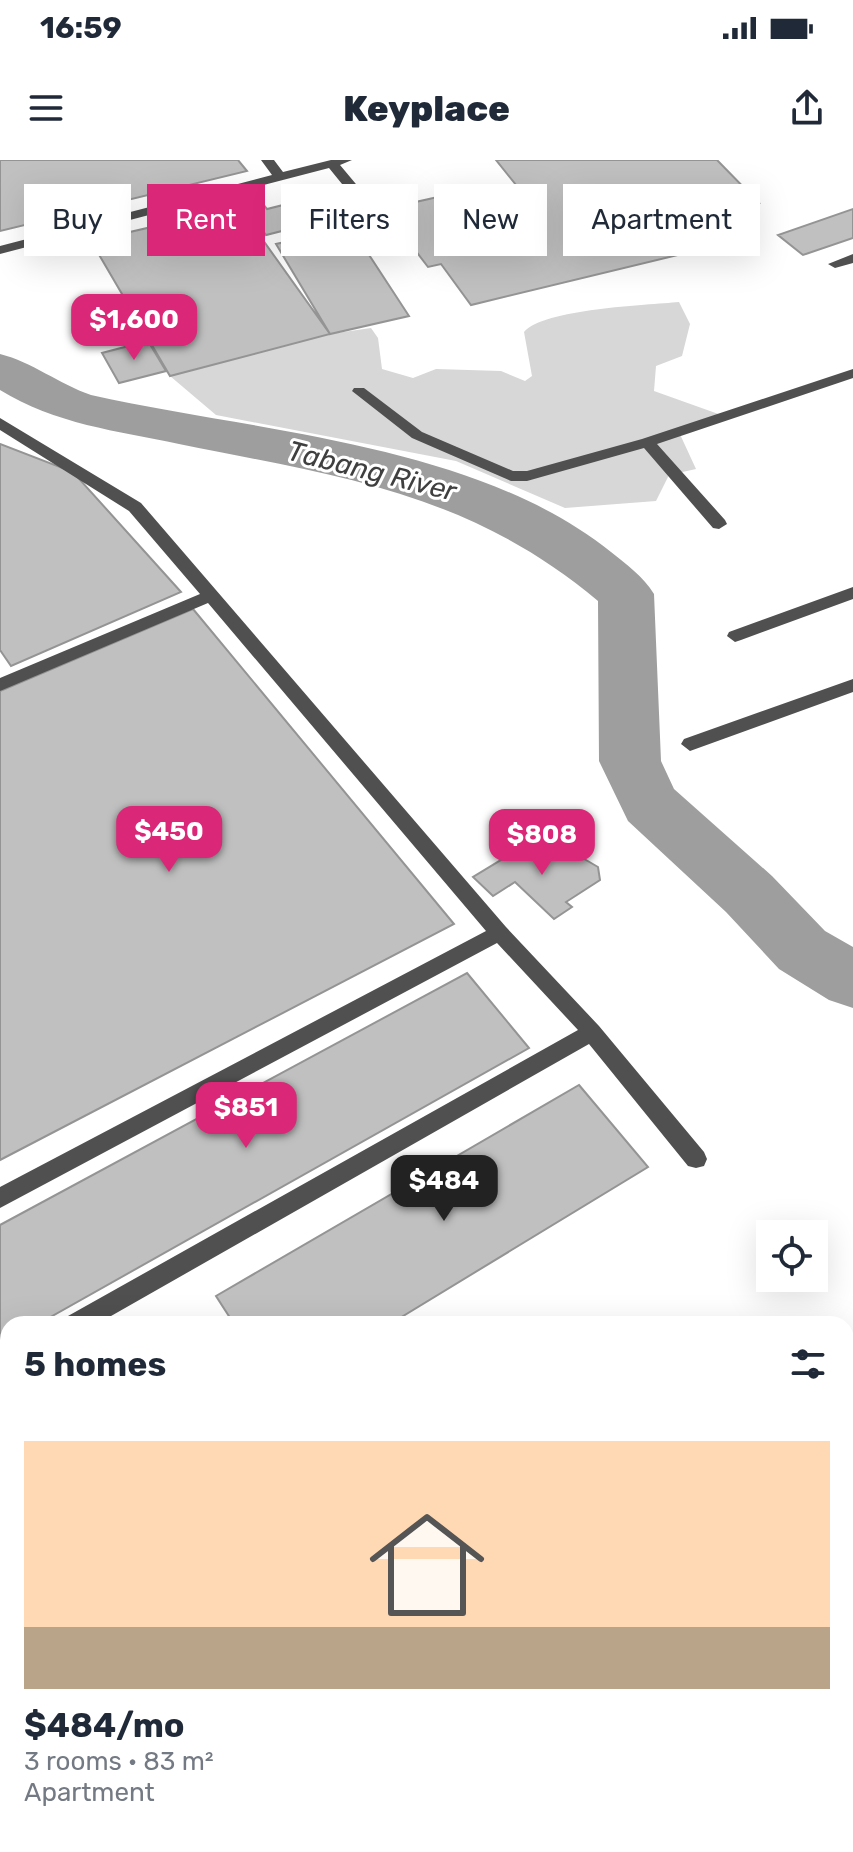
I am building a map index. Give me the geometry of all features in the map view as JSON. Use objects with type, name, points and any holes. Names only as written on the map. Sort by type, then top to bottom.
[{"type":"street","points":[[267,160],[280,177]]},
{"type":"street","points":[[0,250],[339,162],[353,184]]},
{"type":"street","points":[[835,264],[853,258]]},
{"type":"street","points":[[359,391],[417,435],[511,476],[527,476],[647,442],[853,373]]},
{"type":"street","points":[[0,423],[135,507],[499,933],[592,1032],[696,1159]]},
{"type":"street","points":[[647,442],[719,524]]},
{"type":"street","points":[[735,636],[853,593]]},
{"type":"street","points":[[0,685],[210,596]]},
{"type":"street","points":[[690,744],[853,685]]},
{"type":"street","points":[[0,1198],[499,933]]},
{"type":"street","points":[[90,1316],[592,1032]]},
{"type":"shaded area","points":[[679,302],[690,324],[682,356],[656,366],[654,391],[724,416],[678,430],[696,469],[669,475],[656,501],[565,508],[456,461],[216,415],[170,376],[330,334],[371,328],[378,338],[382,369],[413,378],[436,369],[501,371],[525,381],[532,376],[524,332],[535,324],[573,313]]},
{"type":"building","points":[[0,160],[238,160],[247,171],[193,184],[147,184],[147,195],[131,199],[131,184],[24,184],[24,225],[0,231]]},
{"type":"building","points":[[496,160],[717,160],[740,184],[563,184],[563,256],[674,256],[471,305],[441,264],[428,267],[418,254],[418,201],[434,198],[434,256],[547,256],[547,184],[515,184]]},
{"type":"building","points":[[265,206],[267,209],[281,206],[281,231],[265,234]]},
{"type":"building","points":[[853,209],[853,238],[803,255],[778,235]]},
{"type":"building","points":[[147,228],[147,256],[265,256],[265,243],[330,334],[170,376],[100,256],[131,256],[131,232]]},
{"type":"building","points":[[283,256],[370,256],[409,316],[330,334]]},
{"type":"building","points":[[148,341],[166,371],[119,383],[102,353]]},
{"type":"building","points":[[0,444],[73,472],[181,592],[11,666],[0,650]]},
{"type":"building","points":[[193,609],[454,924],[0,1160],[0,691]]},
{"type":"building","points":[[524,846],[555,856],[567,849],[598,867],[600,880],[566,902],[572,907],[554,919],[515,882],[493,896],[473,877]]},
{"type":"building","points":[[467,973],[529,1048],[52,1316],[0,1316],[0,1225]]},
{"type":"building","points":[[579,1085],[648,1167],[403,1316],[229,1316],[216,1296]]},
{"type":"waterway","name":"Tabang River","points":[[0,369],[44,394],[85,409],[357,463],[415,479],[472,498],[526,523],[578,555],[626,594],[630,761],[650,804],[749,894],[802,950],[853,980]]}]
